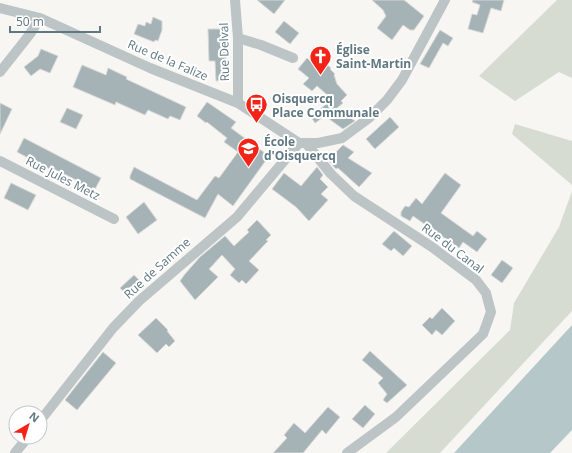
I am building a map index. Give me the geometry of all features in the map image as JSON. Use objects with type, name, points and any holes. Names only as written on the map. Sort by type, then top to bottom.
[{"type":"street","name":"Rue Delval","points":[[235,0],[238,38],[238,103]]},
{"type":"street","points":[[303,143],[318,144],[342,138],[369,118],[387,100],[402,80],[445,0]]},
{"type":"street","name":"Rue de la Falize","points":[[0,8],[40,18],[150,68],[238,103],[303,143]]},
{"type":"street","points":[[0,72],[30,34],[40,18]]},
{"type":"street","points":[[238,38],[261,44],[293,58]]},
{"type":"street","name":"Rue du Canal","points":[[303,143],[331,174],[354,196],[432,247],[476,280],[486,293],[491,312],[483,334],[396,417],[347,453]]},
{"type":"street","name":"Rue de Samme","points":[[48,411],[112,328],[138,301],[237,216],[303,143]]},
{"type":"street","name":"Rue Jules Metz","points":[[0,160],[114,219]]},
{"type":"street","points":[[15,453],[22,445]]},
{"type":"shaded area","points":[[557,0],[572,0],[572,78],[559,72],[515,101],[479,76]]},
{"type":"shaded area","points":[[515,124],[572,141],[572,185],[512,134]]},
{"type":"shaded area","points":[[572,191],[572,311],[440,453],[386,453],[510,330],[514,303],[559,227]]},
{"type":"shaded area","points":[[572,325],[572,430],[550,453],[454,453]]},
{"type":"building","points":[[257,0],[285,0],[274,14]]},
{"type":"building","points":[[372,0],[404,0],[424,16],[414,30],[410,30],[403,25],[392,40],[377,28],[386,16],[383,10]]},
{"type":"building","points":[[473,0],[504,0],[501,11],[491,8],[483,33],[468,29],[472,14],[477,15],[480,5],[472,2]]},
{"type":"building","points":[[153,17],[162,21],[162,30],[158,41],[155,40],[154,42],[134,34],[138,24],[145,26],[146,22],[151,24]]},
{"type":"building","points":[[284,21],[299,33],[290,44],[275,32]]},
{"type":"building","points":[[208,29],[222,29],[222,38],[227,38],[226,80],[216,81],[215,61],[209,61]]},
{"type":"building","points":[[440,30],[453,38],[448,46],[443,43],[429,68],[420,64]]},
{"type":"building","points":[[41,49],[58,56],[50,73],[40,69],[31,76],[24,67],[38,56]]},
{"type":"building","points":[[307,58],[317,67],[322,61],[331,68],[330,69],[335,74],[337,84],[347,95],[341,101],[343,103],[337,108],[355,121],[343,129],[325,116],[315,123],[311,117],[332,99],[317,86],[312,91],[303,84],[309,78],[298,69]]},
{"type":"building","points":[[82,65],[106,75],[108,68],[127,77],[126,79],[186,107],[180,120],[170,116],[168,119],[148,110],[145,115],[116,102],[115,105],[73,87]]},
{"type":"building","points":[[207,102],[236,122],[231,128],[269,156],[233,206],[218,194],[205,218],[130,179],[130,176],[134,167],[197,200],[215,176],[219,178],[238,152],[224,142],[227,138],[197,116]]},
{"type":"building","points":[[0,103],[12,109],[0,134]]},
{"type":"building","points":[[67,108],[83,115],[76,129],[60,122]]},
{"type":"building","points":[[390,117],[399,127],[375,149],[366,139]]},
{"type":"building","points":[[24,138],[101,178],[94,191],[77,183],[78,181],[54,169],[53,171],[17,152]]},
{"type":"building","points":[[343,145],[354,152],[348,158],[372,173],[359,187],[338,168],[336,169],[328,160]]},
{"type":"building","points":[[317,167],[323,175],[320,179],[328,187],[321,194],[328,200],[309,221],[296,207],[272,189],[284,173],[301,186]]},
{"type":"building","points":[[445,173],[461,185],[441,213],[473,236],[477,231],[487,239],[477,252],[463,242],[459,248],[413,216],[410,221],[401,216],[401,212],[405,206],[409,207],[416,198],[422,204]]},
{"type":"building","points":[[11,183],[36,195],[28,210],[4,198]]},
{"type":"building","points":[[144,202],[157,220],[138,234],[126,217]]},
{"type":"building","points":[[257,220],[271,235],[266,240],[268,241],[249,261],[259,270],[246,284],[242,280],[239,283],[230,275],[235,269],[222,255],[209,269],[218,277],[195,300],[180,281],[185,274],[200,257],[225,236],[234,246],[249,232],[247,230]]},
{"type":"building","points":[[394,231],[412,246],[403,256],[394,248],[391,251],[382,244]]},
{"type":"building","points":[[502,260],[513,268],[502,283],[491,275]]},
{"type":"building","points":[[134,275],[142,283],[128,297],[120,288]]},
{"type":"building","points":[[442,308],[455,321],[442,335],[436,330],[432,335],[422,325],[430,317],[432,319]]},
{"type":"building","points":[[156,318],[168,330],[167,331],[175,341],[169,347],[166,344],[157,353],[138,335]]},
{"type":"building","points":[[370,351],[407,385],[387,403],[383,400],[387,394],[378,383],[383,378],[362,360]]},
{"type":"building","points":[[103,352],[116,363],[77,410],[65,400]]},
{"type":"building","points":[[365,405],[375,414],[363,428],[352,419]]},
{"type":"building","points":[[328,407],[340,417],[326,434],[322,430],[303,453],[273,453],[287,438],[284,435],[294,423],[305,433]]},
{"type":"place","name":"Église Saint-Martin","points":[[320,76]]},
{"type":"place","name":"Oisquercq Place Communale","points":[[257,124]]},
{"type":"place","name":"École d'Oisquercq","points":[[249,168]]}]
